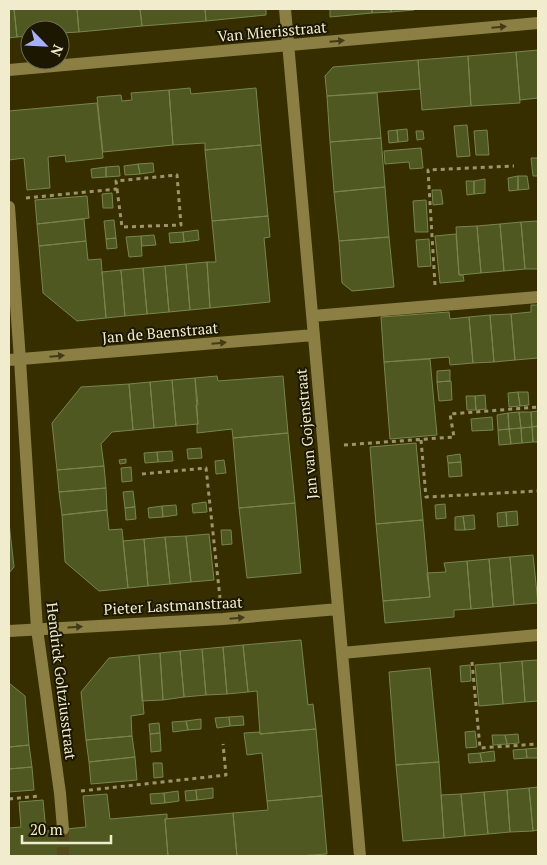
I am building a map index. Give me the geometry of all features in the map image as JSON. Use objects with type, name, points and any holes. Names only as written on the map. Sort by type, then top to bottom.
[{"type":"street","name":"Jan van Gojenstraat","points":[[285,9],[360,856]]},
{"type":"street","name":"Van Mierisstraat","points":[[9,70],[538,23]]},
{"type":"street","name":"Hendrick Goltziusstraat","points":[[9,207],[15,360],[37,629],[60,793],[62,829]]},
{"type":"street","points":[[313,316],[538,297]]},
{"type":"street","name":"Jan de Baenstraat","points":[[15,360],[314,335]]},
{"type":"street","name":"Pieter Lastmanstraat","points":[[9,631],[223,620],[338,609]]},
{"type":"street","points":[[342,653],[538,635]]},
{"type":"path","points":[[437,305],[428,170],[514,166]]},
{"type":"path","points":[[177,175],[180,225],[122,227],[117,189],[116,181],[177,175]]},
{"type":"path","points":[[19,198],[117,189]]},
{"type":"path","points":[[324,446],[454,437],[450,414],[538,407]]},
{"type":"path","points":[[422,440],[426,497],[538,491]]},
{"type":"path","points":[[142,474],[206,468],[223,620]]},
{"type":"path","points":[[470,642],[480,748],[538,744]]},
{"type":"path","points":[[9,799],[226,775],[223,744]]},
{"type":"building","points":[[9,9],[14,9],[17,37],[9,38]]},
{"type":"building","points":[[14,9],[77,9],[79,32],[70,32],[70,20],[20,20],[20,37],[17,37]]},
{"type":"building","points":[[77,9],[140,9],[142,26],[79,32]]},
{"type":"building","points":[[140,9],[205,9],[206,21],[142,26]]},
{"type":"building","points":[[205,9],[266,9],[266,15],[206,21]]},
{"type":"building","points":[[330,9],[372,9],[372,13],[330,17]]},
{"type":"building","points":[[372,9],[391,9],[391,12],[372,13]]},
{"type":"building","points":[[391,9],[414,9],[414,10],[391,12]]},
{"type":"building","points":[[538,50],[538,98],[520,100],[516,52]]},
{"type":"building","points":[[516,52],[520,103],[471,106],[468,56]]},
{"type":"building","points":[[468,56],[471,106],[422,110],[418,60]]},
{"type":"building","points":[[418,60],[420,89],[327,96],[325,76],[333,67]]},
{"type":"building","points":[[190,88],[191,94],[256,88],[261,145],[205,150],[205,143],[173,145],[169,90]]},
{"type":"building","points":[[169,90],[173,145],[103,152],[97,97],[121,95],[122,101],[132,100],[131,93]]},
{"type":"building","points":[[377,93],[381,138],[330,142],[327,96]]},
{"type":"building","points":[[97,103],[103,158],[66,162],[65,155],[48,157],[50,188],[27,190],[24,158],[9,160],[9,111]]},
{"type":"building","points":[[467,125],[470,156],[457,157],[454,126]]},
{"type":"building","points":[[407,129],[408,141],[398,142],[397,130]]},
{"type":"building","points":[[397,130],[398,142],[389,143],[388,131]]},
{"type":"building","points":[[487,130],[489,155],[476,155],[474,131]]},
{"type":"building","points":[[416,131],[423,131],[424,139],[417,140]]},
{"type":"building","points":[[381,138],[385,187],[334,192],[330,142]]},
{"type":"building","points":[[261,145],[268,216],[212,221],[205,150]]},
{"type":"building","points":[[421,148],[423,168],[410,169],[409,162],[385,164],[384,151]]},
{"type":"building","points":[[531,158],[538,158],[538,176],[533,176]]},
{"type":"building","points":[[153,163],[154,172],[140,174],[138,164]]},
{"type":"building","points":[[138,164],[140,174],[125,175],[124,166]]},
{"type":"building","points":[[119,166],[120,176],[106,177],[106,167]]},
{"type":"building","points":[[106,167],[106,177],[92,178],[91,169]]},
{"type":"building","points":[[518,176],[518,190],[509,191],[508,178]]},
{"type":"building","points":[[518,176],[527,176],[529,189],[518,190]]},
{"type":"building","points":[[485,179],[485,193],[474,194],[474,181]]},
{"type":"building","points":[[466,181],[474,181],[474,194],[467,195]]},
{"type":"building","points":[[385,187],[389,237],[339,241],[334,192]]},
{"type":"building","points":[[432,190],[441,190],[443,204],[433,205]]},
{"type":"building","points":[[112,193],[113,208],[103,208],[102,194]]},
{"type":"building","points":[[87,196],[89,218],[37,224],[35,200]]},
{"type":"building","points":[[426,200],[428,232],[415,232],[413,201]]},
{"type":"building","points":[[268,216],[270,237],[264,238],[270,302],[210,308],[207,262],[216,262],[212,221]]},
{"type":"building","points":[[84,219],[86,241],[39,246],[37,224]]},
{"type":"building","points":[[114,220],[116,238],[106,239],[104,221]]},
{"type":"building","points":[[538,221],[538,269],[525,269],[521,222]]},
{"type":"building","points":[[521,222],[525,269],[504,271],[500,224]]},
{"type":"building","points":[[500,224],[504,271],[481,273],[477,226]]},
{"type":"building","points":[[477,226],[481,273],[459,275],[456,227]]},
{"type":"building","points":[[198,230],[199,240],[184,242],[183,232]]},
{"type":"building","points":[[183,232],[184,242],[170,243],[169,233]]},
{"type":"building","points":[[456,234],[459,275],[463,275],[464,281],[440,283],[435,236]]},
{"type":"building","points":[[154,235],[156,245],[142,246],[141,236]]},
{"type":"building","points":[[141,236],[142,256],[129,257],[126,237]]},
{"type":"building","points":[[389,237],[394,287],[352,291],[342,283],[339,241]]},
{"type":"building","points":[[116,238],[117,248],[107,249],[106,239]]},
{"type":"building","points":[[429,239],[431,266],[418,267],[416,240]]},
{"type":"building","points":[[86,241],[88,260],[101,259],[106,318],[77,321],[43,293],[39,246]]},
{"type":"building","points":[[207,262],[210,308],[190,310],[186,264]]},
{"type":"building","points":[[186,264],[190,310],[169,312],[165,266]]},
{"type":"building","points":[[165,266],[169,312],[147,314],[143,268]]},
{"type":"building","points":[[143,268],[147,314],[125,316],[121,270]]},
{"type":"building","points":[[121,270],[125,316],[106,318],[102,272]]},
{"type":"building","points":[[531,305],[538,305],[538,358],[515,360],[511,314],[531,312]]},
{"type":"building","points":[[449,312],[450,319],[469,317],[473,363],[450,365],[449,357],[384,362],[381,317]]},
{"type":"building","points":[[511,314],[515,360],[494,362],[490,315]]},
{"type":"building","points":[[490,315],[494,362],[473,363],[469,317]]},
{"type":"building","points":[[430,359],[437,435],[390,439],[384,362]]},
{"type":"building","points":[[450,370],[450,381],[437,382],[437,371]]},
{"type":"building","points":[[217,376],[218,381],[283,376],[288,433],[233,438],[232,429],[197,433],[196,405],[198,405],[195,378]]},
{"type":"building","points":[[195,378],[198,424],[176,426],[172,380]]},
{"type":"building","points":[[172,380],[176,426],[154,428],[150,382]]},
{"type":"building","points":[[451,381],[452,400],[439,401],[437,382]]},
{"type":"building","points":[[150,382],[154,428],[133,430],[129,384]]},
{"type":"building","points":[[129,384],[133,430],[112,432],[101,444],[104,466],[57,470],[52,423],[81,387]]},
{"type":"building","points":[[518,392],[528,392],[529,405],[520,406]]},
{"type":"building","points":[[518,392],[520,406],[509,407],[508,393]]},
{"type":"building","points":[[485,395],[486,409],[476,410],[475,396]]},
{"type":"building","points":[[466,396],[475,396],[476,410],[467,410]]},
{"type":"building","points":[[538,411],[538,426],[532,427],[531,412]]},
{"type":"building","points":[[519,412],[531,412],[532,427],[521,428]]},
{"type":"building","points":[[519,412],[521,428],[509,429],[508,413]]},
{"type":"building","points":[[508,413],[509,429],[498,430],[497,415]]},
{"type":"building","points":[[492,417],[493,430],[472,431],[471,419]]},
{"type":"building","points":[[538,426],[538,442],[533,442],[532,427]]},
{"type":"building","points":[[532,427],[533,442],[522,443],[521,428]]},
{"type":"building","points":[[521,428],[522,443],[511,444],[509,429]]},
{"type":"building","points":[[509,429],[511,444],[499,445],[498,430]]},
{"type":"building","points":[[288,433],[295,503],[239,508],[233,438]]},
{"type":"building","points":[[416,443],[423,520],[376,524],[370,447]]},
{"type":"building","points":[[201,448],[202,458],[188,459],[187,449]]},
{"type":"building","points":[[172,451],[173,461],[158,462],[157,452]]},
{"type":"building","points":[[157,452],[158,462],[145,463],[144,453]]},
{"type":"building","points":[[460,454],[461,462],[448,463],[447,456]]},
{"type":"building","points":[[126,459],[126,463],[120,464],[119,460]]},
{"type":"building","points":[[224,460],[226,473],[216,474],[215,461]]},
{"type":"building","points":[[461,462],[462,476],[449,477],[448,463]]},
{"type":"building","points":[[104,466],[106,488],[59,492],[57,470]]},
{"type":"building","points":[[131,467],[132,481],[122,482],[121,468]]},
{"type":"building","points":[[106,488],[107,510],[62,515],[59,492]]},
{"type":"building","points":[[133,491],[135,507],[125,508],[123,492]]},
{"type":"building","points":[[206,502],[207,512],[193,513],[192,504]]},
{"type":"building","points":[[295,503],[301,573],[247,578],[239,508]]},
{"type":"building","points":[[445,504],[446,518],[436,519],[435,505]]},
{"type":"building","points":[[176,505],[177,515],[163,517],[162,506]]},
{"type":"building","points":[[162,506],[163,517],[149,518],[148,508]]},
{"type":"building","points":[[135,507],[136,519],[126,520],[125,508]]},
{"type":"building","points":[[107,510],[109,530],[122,529],[128,588],[99,591],[65,562],[62,515]]},
{"type":"building","points":[[517,511],[518,525],[507,526],[506,512]]},
{"type":"building","points":[[506,512],[507,526],[498,527],[497,513]]},
{"type":"building","points":[[474,515],[475,529],[465,530],[463,516]]},
{"type":"building","points":[[463,516],[465,530],[455,530],[455,517]]},
{"type":"building","points":[[423,520],[430,597],[383,601],[376,524]]},
{"type":"building","points":[[9,523],[14,567],[9,573]]},
{"type":"building","points":[[221,530],[231,530],[232,544],[222,545]]},
{"type":"building","points":[[209,534],[214,580],[191,582],[186,536]]},
{"type":"building","points":[[186,536],[191,582],[170,584],[165,537]]},
{"type":"building","points":[[165,537],[170,584],[148,586],[144,539]]},
{"type":"building","points":[[144,539],[148,586],[128,588],[123,541]]},
{"type":"building","points":[[533,555],[538,603],[514,605],[510,557]]},
{"type":"building","points":[[510,557],[514,605],[493,607],[489,559]]},
{"type":"building","points":[[489,559],[493,607],[471,609],[467,561]]},
{"type":"building","points":[[467,561],[471,609],[454,610],[454,617],[385,623],[383,601],[430,597],[427,573],[446,572],[444,563]]},
{"type":"building","points":[[301,640],[308,705],[313,704],[316,729],[260,734],[257,691],[248,692],[243,645]]},
{"type":"building","points":[[243,645],[248,692],[227,694],[223,647]]},
{"type":"building","points":[[223,647],[227,694],[206,695],[202,649]]},
{"type":"building","points":[[202,649],[206,695],[184,697],[180,651]]},
{"type":"building","points":[[180,651],[184,697],[163,700],[160,653]]},
{"type":"building","points":[[160,653],[163,700],[142,701],[139,655]]},
{"type":"building","points":[[139,655],[144,714],[131,716],[132,736],[86,740],[81,692],[109,658]]},
{"type":"building","points":[[538,660],[538,701],[525,702],[522,661]]},
{"type":"building","points":[[522,661],[525,702],[503,704],[500,663]]},
{"type":"building","points":[[500,663],[503,704],[479,706],[475,665]]},
{"type":"building","points":[[470,665],[471,681],[461,682],[460,666]]},
{"type":"building","points":[[430,668],[439,762],[396,765],[389,672]]},
{"type":"building","points":[[9,683],[25,696],[29,745],[9,747]]},
{"type":"building","points":[[243,716],[244,725],[230,726],[229,717]]},
{"type":"building","points":[[229,717],[230,726],[217,728],[215,718]]},
{"type":"building","points":[[201,719],[201,729],[188,730],[186,721]]},
{"type":"building","points":[[186,721],[188,730],[173,732],[172,722]]},
{"type":"building","points":[[159,723],[160,733],[150,734],[149,724]]},
{"type":"building","points":[[316,729],[322,796],[267,801],[262,753],[247,755],[244,733],[260,732],[260,734]]},
{"type":"building","points":[[475,731],[477,747],[466,748],[465,732]]},
{"type":"building","points":[[160,733],[161,751],[151,752],[150,734]]},
{"type":"building","points":[[518,734],[519,743],[507,744],[505,735]]},
{"type":"building","points":[[492,735],[505,735],[507,744],[493,745]]},
{"type":"building","points":[[132,736],[135,757],[89,762],[86,740]]},
{"type":"building","points":[[29,745],[32,767],[9,769],[9,747]]},
{"type":"building","points":[[538,748],[538,758],[527,758],[526,749]]},
{"type":"building","points":[[526,749],[527,758],[514,759],[513,750]]},
{"type":"building","points":[[494,751],[495,761],[482,762],[480,753]]},
{"type":"building","points":[[480,753],[482,762],[469,763],[468,754]]},
{"type":"building","points":[[135,757],[137,780],[91,784],[89,762]]},
{"type":"building","points":[[439,762],[444,838],[403,841],[396,765]]},
{"type":"building","points":[[153,763],[162,763],[163,777],[154,778]]},
{"type":"building","points":[[32,767],[34,790],[9,792],[9,769]]},
{"type":"building","points":[[538,787],[538,830],[533,831],[529,788]]},
{"type":"building","points":[[213,788],[213,798],[197,800],[196,790]]},
{"type":"building","points":[[529,788],[533,831],[510,832],[507,790]]},
{"type":"building","points":[[196,790],[197,800],[186,801],[185,791]]},
{"type":"building","points":[[507,790],[510,832],[488,834],[484,792]]},
{"type":"building","points":[[178,791],[179,801],[165,803],[164,793]]},
{"type":"building","points":[[484,792],[488,834],[465,836],[461,794]]},
{"type":"building","points":[[164,793],[165,803],[151,804],[150,794]]},
{"type":"building","points":[[107,794],[110,819],[167,814],[167,819],[165,819],[168,856],[9,856],[9,828],[21,827],[19,802],[43,800],[46,831],[86,827],[83,796]]},
{"type":"building","points":[[461,794],[465,836],[444,838],[441,795]]},
{"type":"building","points":[[322,796],[327,854],[237,856],[233,813],[268,810],[267,801]]},
{"type":"building","points":[[233,813],[237,856],[168,856],[165,819]]},
{"type":"tunnel","points":[[63,829],[63,856]]}]
